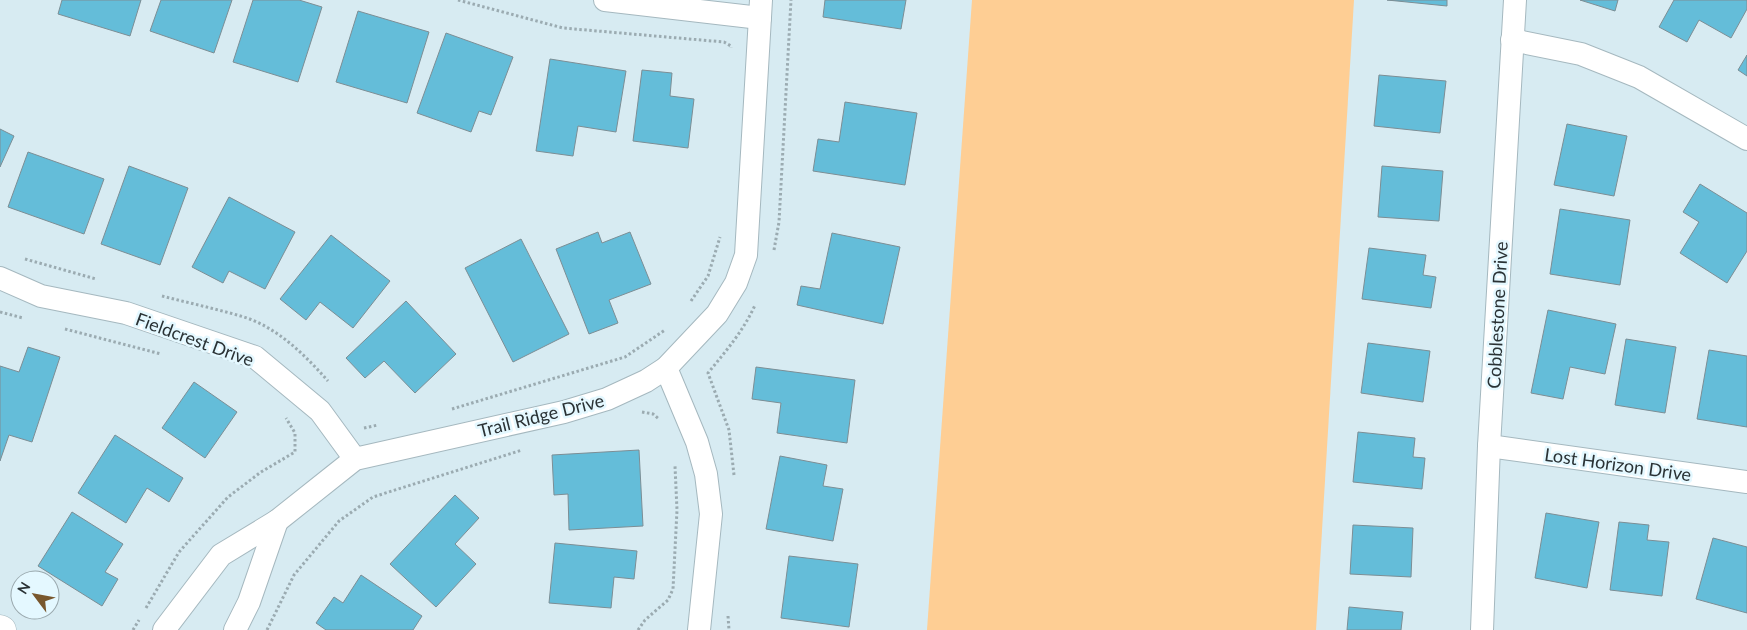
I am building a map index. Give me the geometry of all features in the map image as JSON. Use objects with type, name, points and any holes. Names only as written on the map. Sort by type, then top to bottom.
[{"type":"street","points":[[606,0],[761,9]]},
{"type":"street","name":"Cobblestone Drive","points":[[1482,630],[1489,446],[1515,0]]},
{"type":"street","name":"Trail Ridge Drive","points":[[164,630],[221,554],[277,521],[355,459],[564,412],[607,398],[646,381],[666,368],[717,314],[736,283],[746,255],[761,9]]},
{"type":"street","points":[[1512,40],[1581,54],[1639,78],[1747,139]]},
{"type":"street","name":"Fieldcrest Drive","points":[[0,278],[41,296],[126,313],[254,358],[320,411],[355,459]]},
{"type":"street","points":[[666,368],[697,442],[706,474],[710,498],[712,514],[699,630]]},
{"type":"street","name":"Lost Horizon Drive","points":[[1489,446],[1747,482]]},
{"type":"street","points":[[235,630],[249,602],[277,521]]},
{"type":"path","points":[[458,0],[563,28],[724,42],[731,46],[731,55]]},
{"type":"path","points":[[773,255],[779,222],[791,0]]},
{"type":"path","points":[[687,306],[708,276],[720,236]]},
{"type":"path","points":[[734,480],[729,430],[708,373],[730,346],[749,318],[756,302]]},
{"type":"path","points":[[0,312],[28,320]]},
{"type":"path","points":[[451,409],[625,357],[671,325]]},
{"type":"path","points":[[56,327],[168,356]]},
{"type":"path","points":[[642,412],[653,414],[659,420]]},
{"type":"path","points":[[133,630],[179,552],[228,497],[261,472],[296,452],[295,433],[285,417]]},
{"type":"path","points":[[361,428],[379,425]]},
{"type":"path","points":[[267,630],[294,575],[339,521],[373,497],[531,447]]},
{"type":"path","points":[[638,630],[645,620],[668,600],[672,589],[677,510],[673,458]]},
{"type":"path","points":[[727,609],[729,630]]},
{"type":"shaded area","points":[[972,0],[1354,0],[1316,630],[927,630]]},
{"type":"building","points":[[62,0],[141,0],[130,36],[58,14]]},
{"type":"building","points":[[161,0],[232,0],[214,53],[150,31]]},
{"type":"building","points":[[253,0],[299,0],[322,7],[298,82],[233,62]]},
{"type":"building","points":[[825,0],[906,0],[901,29],[823,17]]},
{"type":"building","points":[[1387,0],[1447,0],[1447,6]]},
{"type":"building","points":[[1580,0],[1618,0],[1615,11]]},
{"type":"building","points":[[1674,0],[1747,0],[1747,9],[1731,38],[1699,20],[1687,42],[1659,27]]},
{"type":"building","points":[[358,11],[429,32],[407,103],[336,82]]},
{"type":"building","points":[[446,33],[513,57],[491,115],[479,111],[471,132],[417,113]]},
{"type":"building","points":[[1747,55],[1747,76],[1738,70]]},
{"type":"building","points":[[550,59],[626,71],[616,132],[578,126],[573,156],[536,151]]},
{"type":"building","points":[[642,70],[672,73],[670,96],[694,99],[688,148],[633,141]]},
{"type":"building","points":[[1379,75],[1446,81],[1440,133],[1374,126]]},
{"type":"building","points":[[845,102],[917,113],[905,185],[813,171],[818,139],[839,142]]},
{"type":"building","points":[[1567,124],[1627,136],[1614,196],[1554,185]]},
{"type":"building","points":[[0,129],[14,136],[0,167]]},
{"type":"building","points":[[28,152],[104,179],[84,234],[8,207]]},
{"type":"building","points":[[129,166],[188,188],[160,265],[101,244]]},
{"type":"building","points":[[1382,166],[1443,171],[1439,221],[1378,217]]},
{"type":"building","points":[[1700,184],[1747,213],[1747,251],[1727,283],[1680,253],[1699,222],[1683,212]]},
{"type":"building","points":[[229,197],[295,232],[265,289],[229,271],[223,283],[192,267]]},
{"type":"building","points":[[1560,209],[1630,220],[1620,285],[1550,274]]},
{"type":"building","points":[[598,232],[602,243],[630,232],[651,284],[609,300],[618,323],[589,334],[556,249]]},
{"type":"building","points":[[832,233],[900,247],[883,324],[797,305],[801,286],[820,289]]},
{"type":"building","points":[[331,235],[390,281],[353,328],[320,302],[306,320],[280,299]]},
{"type":"building","points":[[521,239],[569,334],[513,362],[465,268]]},
{"type":"building","points":[[1369,248],[1426,255],[1423,275],[1436,277],[1431,308],[1362,299]]},
{"type":"building","points":[[406,301],[456,354],[415,393],[384,361],[365,378],[346,358]]},
{"type":"building","points":[[1548,310],[1616,324],[1605,374],[1570,367],[1563,399],[1531,393]]},
{"type":"building","points":[[1626,339],[1676,347],[1665,413],[1615,405]]},
{"type":"building","points":[[1368,343],[1430,351],[1423,402],[1361,393]]},
{"type":"building","points":[[28,347],[60,357],[32,442],[9,435],[0,461],[0,366],[19,372]]},
{"type":"building","points":[[1709,350],[1747,356],[1747,427],[1697,419]]},
{"type":"building","points":[[756,367],[855,380],[847,443],[777,433],[781,403],[752,399]]},
{"type":"building","points":[[194,382],[237,412],[205,458],[162,428]]},
{"type":"building","points":[[1358,432],[1415,438],[1413,457],[1425,458],[1422,489],[1353,482]]},
{"type":"building","points":[[115,435],[183,478],[169,502],[147,488],[126,523],[78,493]]},
{"type":"building","points":[[639,450],[643,526],[569,530],[568,494],[554,495],[552,455]]},
{"type":"building","points":[[780,456],[827,465],[823,486],[843,489],[833,541],[766,529]]},
{"type":"building","points":[[455,495],[479,518],[455,544],[476,564],[436,607],[390,564]]},
{"type":"building","points":[[72,512],[123,544],[105,572],[118,579],[102,606],[60,580],[60,570],[44,570],[38,566]]},
{"type":"building","points":[[1546,513],[1599,522],[1587,588],[1535,578]]},
{"type":"building","points":[[1619,522],[1649,525],[1647,540],[1669,542],[1662,596],[1610,590]]},
{"type":"building","points":[[1353,525],[1413,528],[1411,577],[1350,574]]},
{"type":"building","points":[[1713,538],[1747,547],[1747,613],[1696,599]]},
{"type":"building","points":[[555,543],[637,551],[634,579],[614,577],[611,608],[549,603]]},
{"type":"building","points":[[789,556],[858,564],[849,627],[781,618]]},
{"type":"building","points":[[361,575],[422,616],[413,630],[326,630],[316,623],[334,597],[343,603]]},
{"type":"building","points":[[1349,607],[1403,612],[1401,630],[1347,630]]}]
